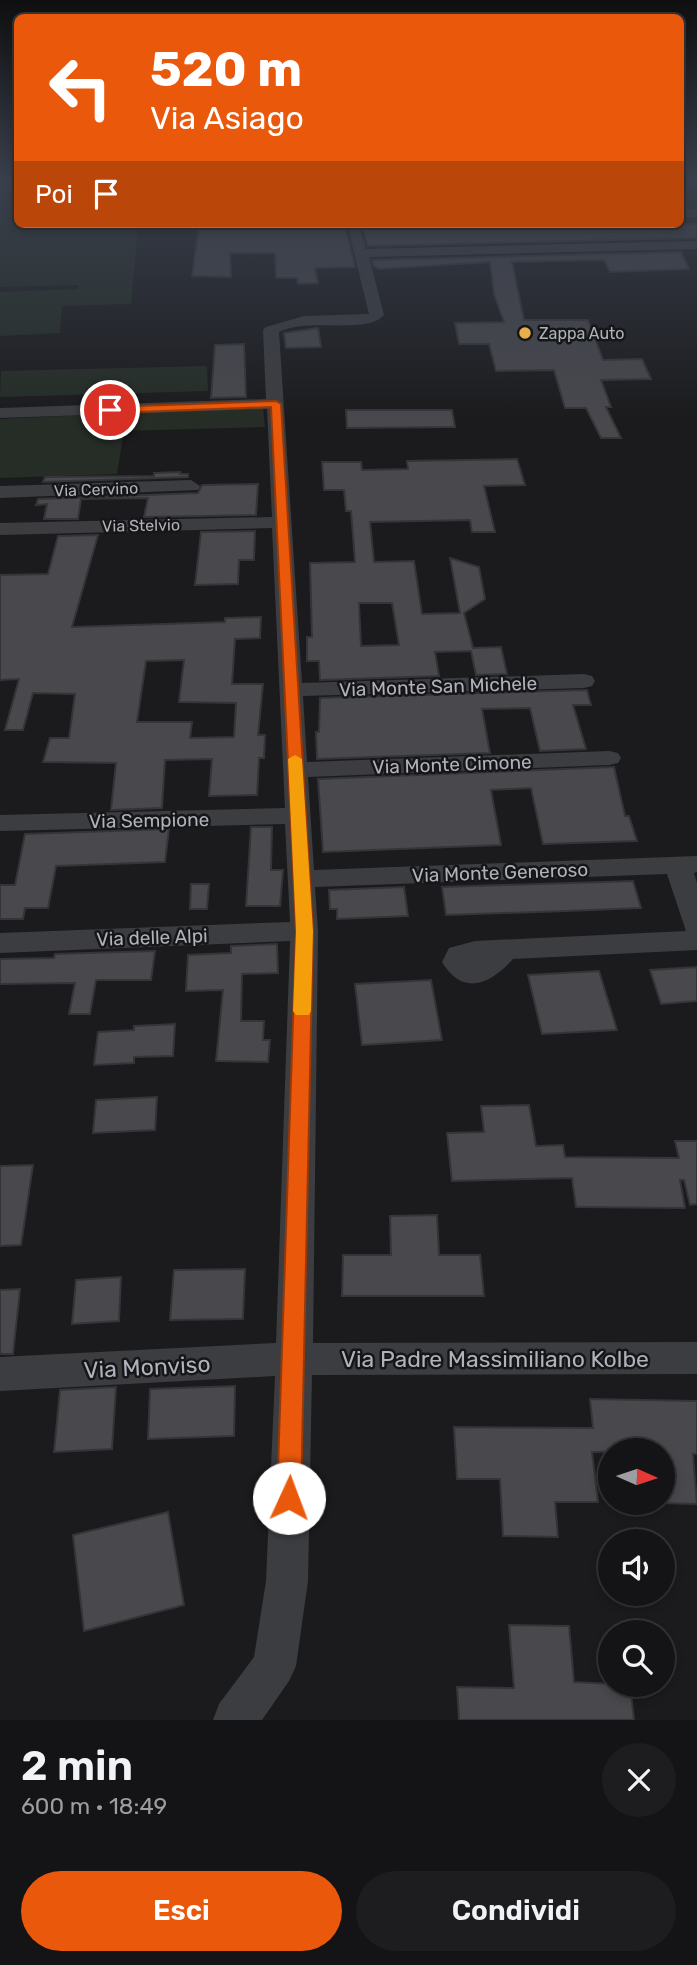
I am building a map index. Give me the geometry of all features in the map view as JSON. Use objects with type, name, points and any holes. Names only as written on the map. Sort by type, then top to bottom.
[{"type":"street","points":[[235,1720],[274,1666],[287,1581],[294,1359],[304,931],[271,330],[278,325],[291,323],[371,318],[377,315],[364,259]]},
{"type":"street","points":[[0,413],[276,404]]},
{"type":"street","name":"Via Cervino","points":[[0,492],[191,486]]},
{"type":"street","name":"Via Stelvio","points":[[0,529],[283,522]]},
{"type":"street","name":"Via Monte San Michele","points":[[291,690],[584,681]]},
{"type":"street","name":"Via Monte Cimone","points":[[296,770],[609,758]]},
{"type":"street","name":"Via Sempione","points":[[0,823],[297,816]]},
{"type":"street","points":[[687,865],[697,926]]},
{"type":"street","name":"Via Monte Generoso","points":[[302,879],[687,865]]},
{"type":"street","name":"Via delle Alpi","points":[[0,943],[304,931]]},
{"type":"street","points":[[504,951],[697,940]]},
{"type":"street","name":"Via Padre Massimiliano Kolbe","points":[[294,1359],[697,1358]]},
{"type":"street","name":"Via Monviso","points":[[0,1374],[294,1359]]},
{"type":"shaded area","points":[[0,259],[135,259],[131,304],[62,306],[60,333],[0,336],[0,292],[78,289],[79,285],[0,287]]},
{"type":"shaded area","points":[[207,366],[208,391],[0,397],[1,371]]},
{"type":"shaded area","points":[[263,407],[265,427],[124,431],[117,474],[0,478],[0,419]]},
{"type":"building","points":[[194,259],[230,259],[231,277],[192,276]]},
{"type":"building","points":[[275,259],[353,259],[355,267],[315,268],[318,283],[298,284],[297,278],[276,278]]},
{"type":"building","points":[[684,259],[689,269],[610,272],[604,260],[512,262],[524,320],[588,320],[603,360],[642,359],[651,379],[601,380],[611,407],[606,407],[621,438],[601,438],[586,408],[565,408],[554,370],[496,371],[489,344],[459,344],[455,323],[504,322],[494,294],[490,262],[379,269],[374,266],[372,260]]},
{"type":"building","points":[[318,328],[321,347],[286,348],[284,333]]},
{"type":"building","points":[[244,344],[246,397],[211,398],[215,345]]},
{"type":"building","points":[[346,410],[452,410],[455,427],[347,428]]},
{"type":"building","points":[[517,459],[525,485],[484,486],[495,532],[472,532],[470,520],[370,522],[374,562],[414,561],[422,614],[460,613],[450,558],[479,567],[485,599],[464,613],[473,648],[501,647],[507,674],[476,675],[471,651],[435,652],[439,676],[320,680],[319,661],[307,661],[307,637],[312,637],[310,563],[355,562],[351,511],[346,511],[344,490],[324,490],[322,462],[361,462],[362,470],[408,469],[407,461]],"holes":[[[359,603],[392,603],[399,645],[361,646]]]},
{"type":"building","points":[[154,473],[188,474],[188,477],[43,482],[45,477],[154,476]]},
{"type":"building","points":[[258,484],[256,515],[144,517],[148,498],[81,499],[78,519],[44,519],[47,504],[36,505],[38,499],[198,493],[202,485]]},
{"type":"building","points":[[255,531],[254,560],[239,560],[238,584],[195,585],[201,532]]},
{"type":"building","points":[[98,535],[72,627],[225,622],[225,618],[261,617],[260,638],[235,639],[232,684],[263,684],[258,735],[265,735],[264,758],[259,758],[257,795],[209,796],[212,759],[165,760],[162,808],[111,810],[116,763],[43,762],[50,738],[69,738],[75,694],[33,693],[23,730],[5,730],[19,679],[0,680],[0,575],[48,574],[58,536]],"holes":[[[184,660],[179,702],[236,703],[234,737],[190,738],[192,722],[137,722],[146,661]]]},
{"type":"building","points":[[587,690],[591,705],[573,705],[586,749],[540,751],[530,708],[482,709],[490,753],[317,759],[316,732],[319,732],[320,698]]},
{"type":"building","points":[[614,767],[625,816],[629,816],[637,841],[543,844],[531,788],[491,790],[501,845],[323,852],[318,779]]},
{"type":"building","points":[[251,827],[272,827],[271,870],[283,870],[280,906],[246,906]]},
{"type":"building","points":[[169,829],[165,862],[56,866],[48,908],[25,908],[23,919],[0,919],[0,885],[15,885],[25,834]]},
{"type":"building","points":[[633,881],[641,908],[446,915],[442,887]]},
{"type":"building","points":[[191,884],[209,884],[207,909],[190,909]]},
{"type":"building","points":[[404,887],[408,916],[337,919],[337,909],[330,909],[329,890]]},
{"type":"building","points":[[277,944],[278,973],[242,974],[241,1021],[264,1021],[263,1040],[270,1040],[268,1062],[216,1061],[223,990],[186,991],[188,955],[231,953],[231,946]]},
{"type":"building","points":[[155,951],[151,980],[96,980],[90,1014],[69,1014],[75,983],[0,984],[0,959],[54,958],[55,954]]},
{"type":"building","points":[[697,967],[697,1001],[661,1004],[650,970]]},
{"type":"building","points":[[599,971],[617,1030],[542,1034],[528,975]]},
{"type":"building","points":[[431,980],[442,1040],[362,1045],[355,984]]},
{"type":"building","points":[[175,1024],[173,1056],[134,1057],[134,1063],[94,1065],[98,1032],[134,1030],[134,1026]]},
{"type":"building","points":[[157,1097],[155,1130],[93,1133],[96,1100]]},
{"type":"building","points":[[529,1105],[536,1146],[563,1145],[565,1157],[679,1158],[675,1141],[697,1141],[697,1204],[690,1205],[684,1180],[680,1180],[685,1208],[576,1207],[572,1178],[452,1181],[447,1133],[484,1132],[481,1106]]},
{"type":"building","points":[[33,1165],[21,1245],[0,1246],[0,1166]]},
{"type":"building","points":[[437,1215],[439,1255],[480,1255],[484,1296],[342,1296],[343,1255],[391,1255],[390,1216]]},
{"type":"building","points":[[245,1269],[243,1319],[170,1320],[174,1270]]},
{"type":"building","points":[[121,1277],[119,1321],[72,1324],[76,1280]]},
{"type":"building","points":[[20,1289],[13,1354],[0,1354],[0,1290]]},
{"type":"building","points":[[235,1386],[234,1436],[148,1439],[150,1389]]},
{"type":"building","points":[[116,1387],[112,1449],[54,1452],[60,1390]]},
{"type":"building","points":[[590,1399],[697,1401],[697,1454],[693,1454],[697,1504],[676,1503],[676,1438],[598,1438],[598,1452],[592,1452],[598,1502],[555,1502],[558,1537],[503,1536],[500,1479],[457,1479],[454,1427],[593,1428]]},
{"type":"building","points":[[168,1512],[184,1605],[84,1631],[73,1535]]},
{"type":"building","points":[[509,1625],[569,1626],[574,1682],[598,1683],[598,1697],[631,1697],[634,1720],[459,1720],[457,1687],[514,1688]]},
{"type":"slow traffic","points":[[295,759],[304,931],[302,1011]]},
{"type":"place","name":"Zappa Auto","points":[[525,333]]},
{"type":"route","points":[[110,410],[276,404],[304,931],[289,1498]]}]
